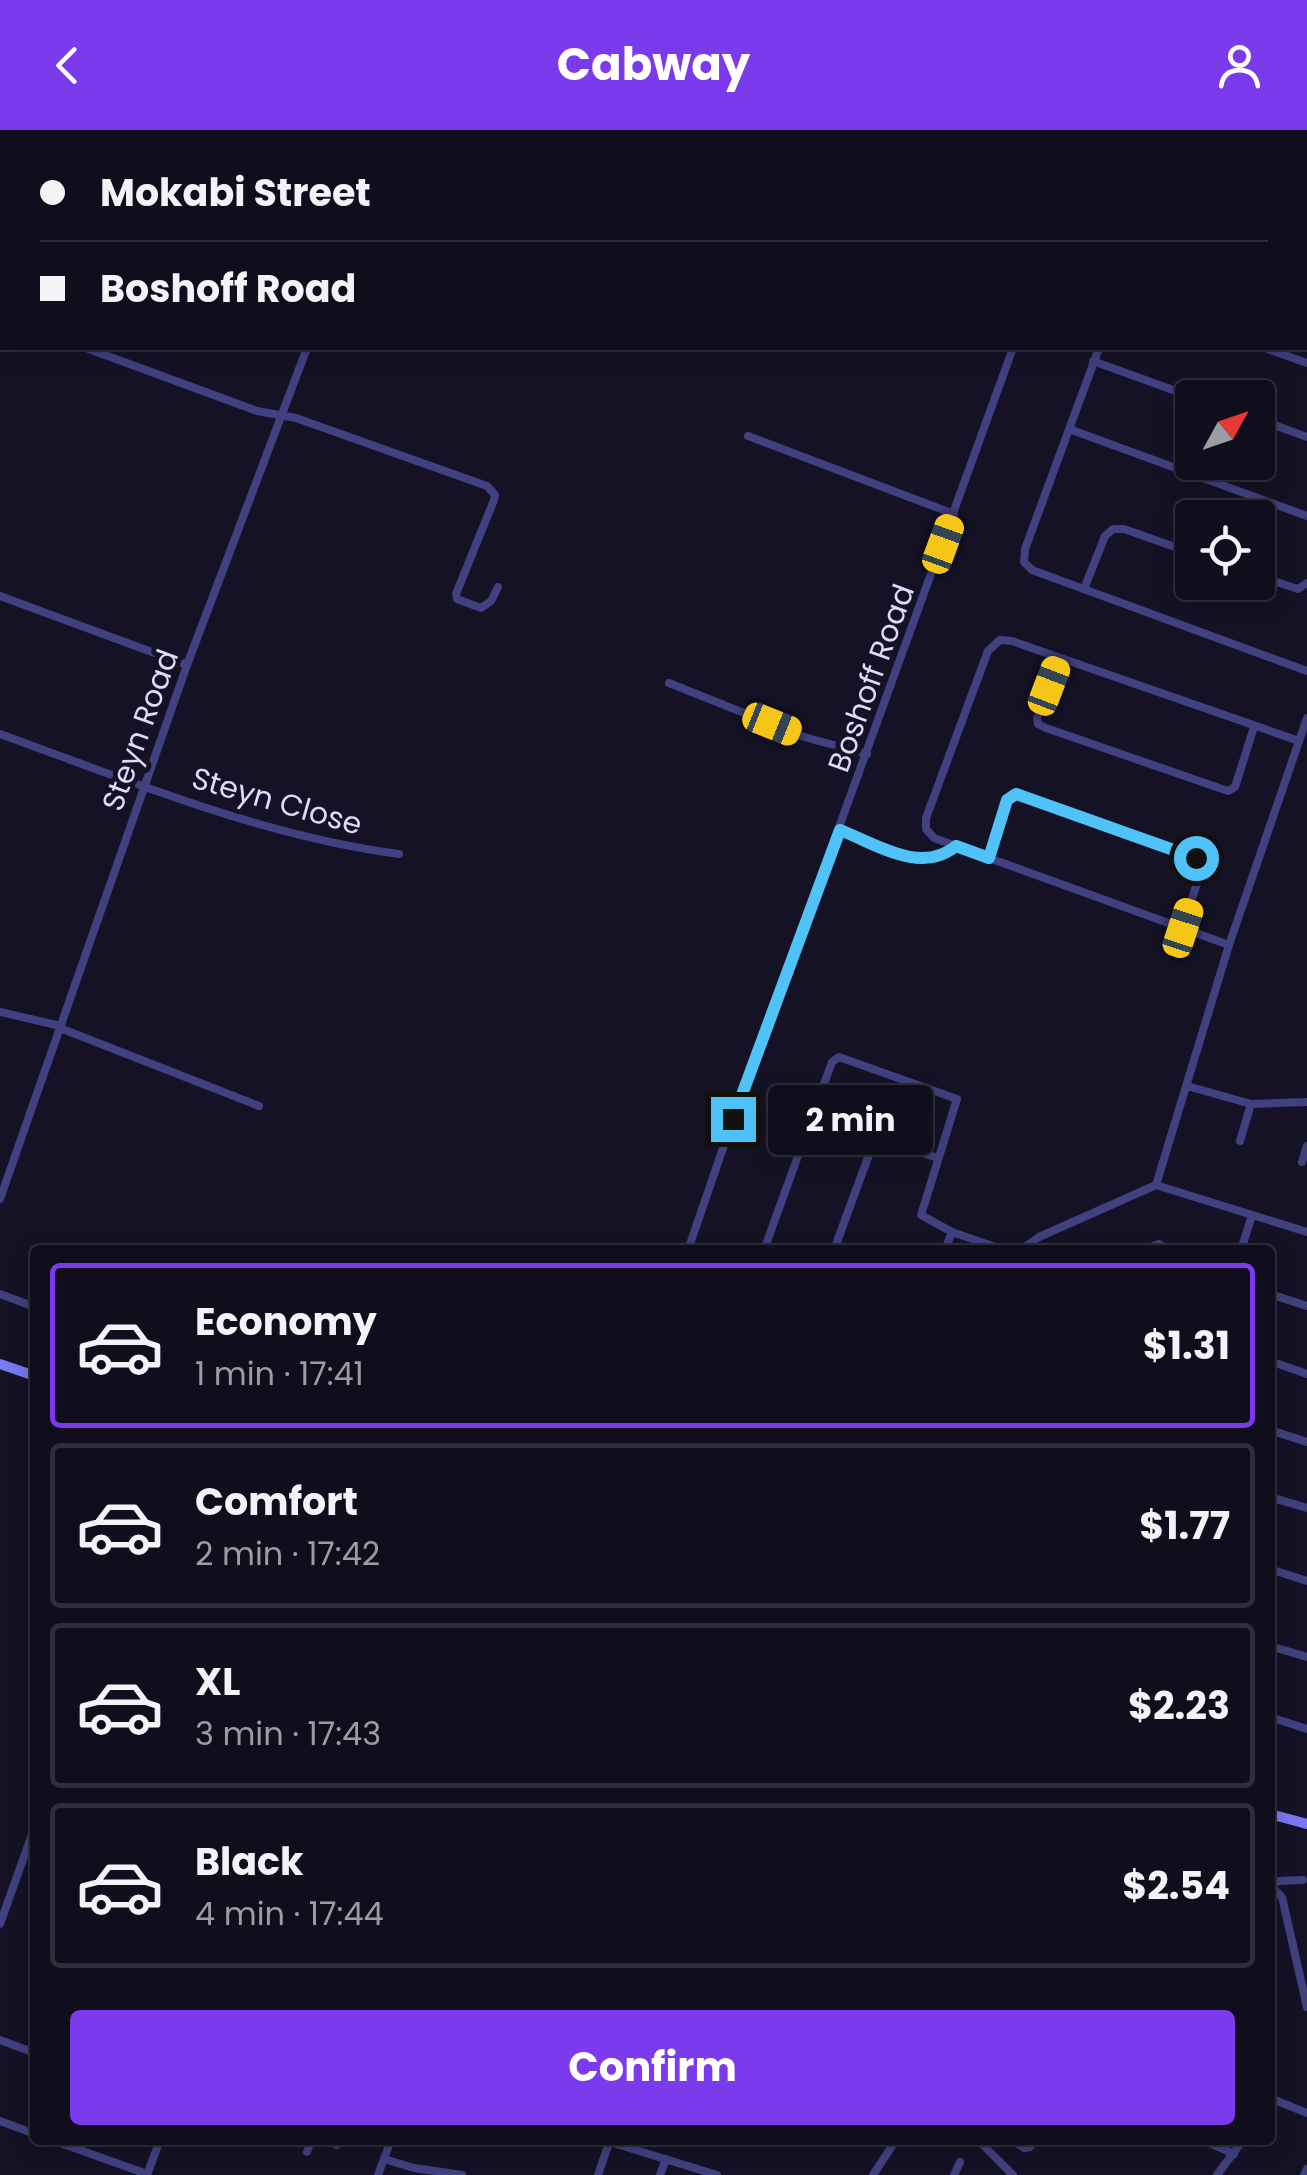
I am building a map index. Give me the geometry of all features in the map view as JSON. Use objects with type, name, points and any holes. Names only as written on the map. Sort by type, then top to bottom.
[{"type":"street","points":[[92,350],[487,486],[496,495],[457,599],[481,608],[491,601],[498,587]]},
{"type":"street","name":"Steyn Road","points":[[0,1199],[143,786],[306,350]]},
{"type":"street","name":"Boshoff Road","points":[[690,1245],[1013,350]]},
{"type":"street","points":[[1098,350],[1023,558],[1032,570],[1307,672]]},
{"type":"street","points":[[1271,350],[1307,363]]},
{"type":"street","points":[[1094,362],[1175,391]]},
{"type":"street","points":[[1275,426],[1307,437]]},
{"type":"street","points":[[1069,429],[1307,516]]},
{"type":"street","points":[[748,436],[954,514]]},
{"type":"street","points":[[1084,589],[1112,529],[1175,547]]},
{"type":"street","points":[[1275,582],[1298,589],[1307,583]]},
{"type":"street","points":[[0,596],[187,665]]},
{"type":"street","points":[[1229,945],[956,846],[928,832],[926,818],[992,645],[1006,639],[1299,741]]},
{"type":"street","points":[[1060,658],[1037,718],[1038,724],[1046,728],[1230,791],[1254,727]]},
{"type":"street","points":[[669,683],[804,736],[867,754]]},
{"type":"street","points":[[1156,1185],[1229,945],[1307,718]]},
{"type":"street","name":"Steyn Close","points":[[0,734],[143,786],[336,846],[400,854]]},
{"type":"street","points":[[989,858],[1007,800],[1016,794],[1190,855],[1199,861],[1201,870],[1183,928]]},
{"type":"street","points":[[840,830],[914,859],[938,857],[956,846]]},
{"type":"street","points":[[0,1012],[60,1027],[259,1106]]},
{"type":"street","points":[[766,1245],[835,1058],[958,1100],[920,1213],[952,1232],[990,1245]]},
{"type":"street","points":[[1187,1086],[1251,1104],[1307,1102]]},
{"type":"street","points":[[1240,1141],[1251,1104]]},
{"type":"street","points":[[836,1245],[874,1140],[938,1158]]},
{"type":"street","points":[[1302,1162],[1307,1146]]},
{"type":"street","points":[[1028,1245],[1156,1185],[1307,1232]]},
{"type":"street","points":[[1243,1245],[1252,1215]]},
{"type":"street","points":[[947,1245],[952,1232]]},
{"type":"street","points":[[0,1294],[30,1305]]},
{"type":"street","points":[[1275,1296],[1307,1306]]},
{"type":"street","points":[[1275,1363],[1307,1374]]},
{"type":"street","points":[[0,1364],[30,1374]]},
{"type":"street","points":[[1275,1432],[1307,1442]]},
{"type":"street","points":[[1275,1499],[1307,1508]]},
{"type":"street","points":[[1275,1571],[1307,1581]]},
{"type":"street","points":[[1275,1647],[1307,1657]]},
{"type":"street","points":[[1275,1719],[1307,1728]]},
{"type":"street","points":[[1275,1815],[1307,1824]]},
{"type":"street","points":[[0,1924],[30,1840]]},
{"type":"street","points":[[1275,1883],[1303,1880]]},
{"type":"street","points":[[1275,1890],[1282,1897],[1307,2007]]},
{"type":"street","points":[[0,2040],[30,2051]]},
{"type":"street","points":[[1275,2100],[1307,2113]]},
{"type":"street","points":[[0,2121],[30,2132]]},
{"type":"street","points":[[66,2145],[147,2174],[158,2145]]},
{"type":"street","points":[[306,2152],[309,2145]]},
{"type":"street","points":[[378,2175],[390,2145]]},
{"type":"street","points":[[598,2175],[609,2145]]},
{"type":"street","points":[[622,2145],[717,2175]]},
{"type":"street","points":[[873,2175],[893,2145]]},
{"type":"street","points":[[983,2145],[1013,2175]]},
{"type":"street","points":[[1214,2145],[1234,2154]]},
{"type":"street","points":[[1217,2175],[1240,2145]]},
{"type":"street","points":[[384,2159],[462,2175]]},
{"type":"street","points":[[660,2175],[666,2159]]},
{"type":"street","points":[[954,2175],[960,2162]]},
{"type":"route","points":[[733,1119],[840,830],[914,859],[938,857],[956,846],[989,858],[1007,800],[1016,794],[1196,858]]}]
